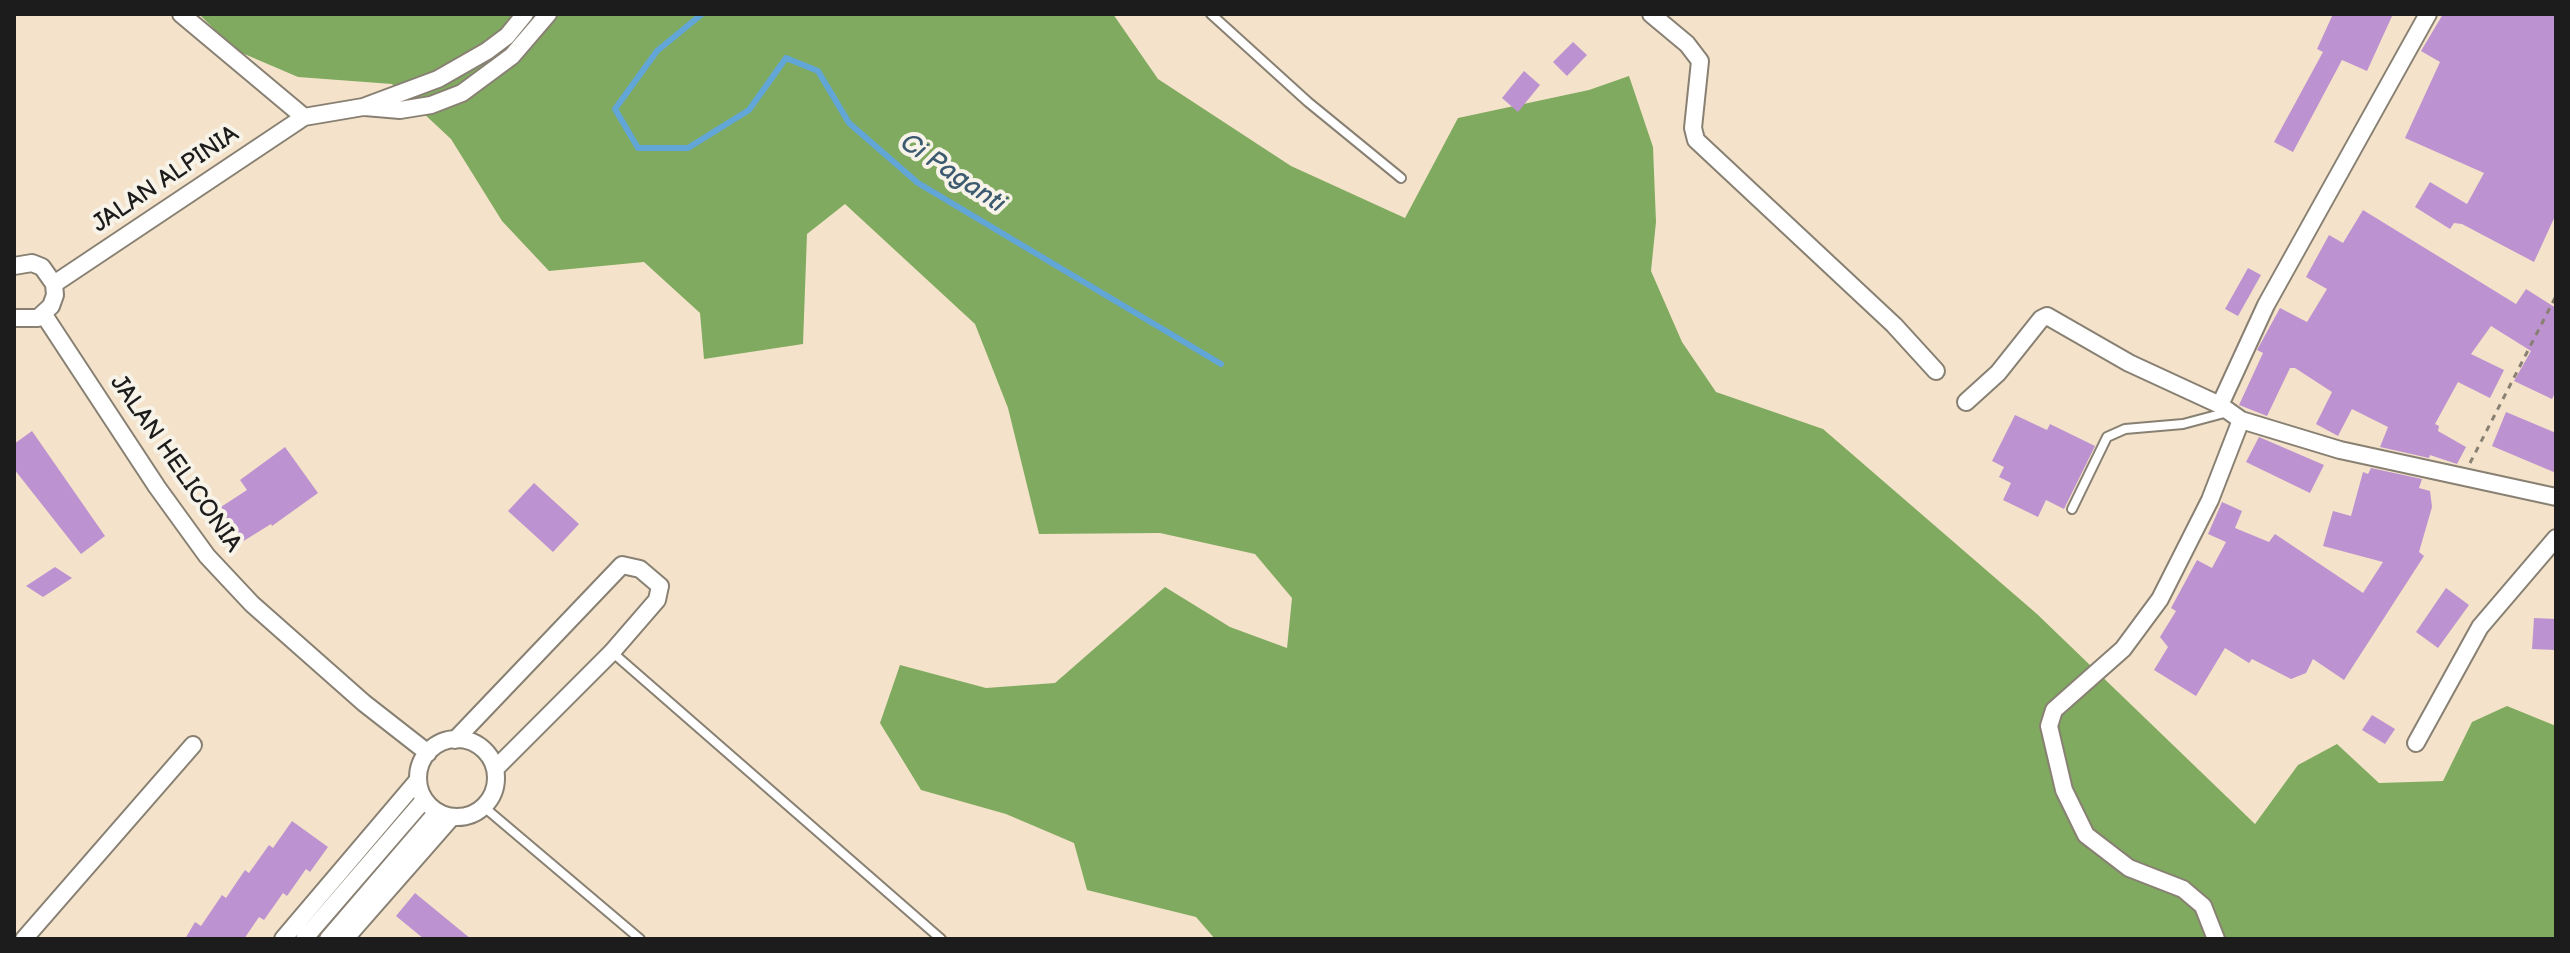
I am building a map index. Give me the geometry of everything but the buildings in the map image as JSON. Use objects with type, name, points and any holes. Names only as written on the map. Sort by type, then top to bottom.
[{"type":"street","points":[[181,14],[304,117],[363,107],[438,79],[469,63],[507,36],[525,14]]},
{"type":"street","points":[[363,107],[400,110],[431,105],[462,93],[512,56],[548,14]]},
{"type":"street","points":[[1651,14],[1687,44],[1700,61],[1693,128],[1696,140],[1894,325],[1936,371]]},
{"type":"street","points":[[2216,939],[2203,906],[2183,889],[2129,868],[2086,835],[2064,790],[2049,726],[2054,710],[2123,649],[2160,599],[2210,500],[2230,412],[2266,305],[2428,14]]},
{"type":"street","name":"JALAN ALPINIA","points":[[54,284],[304,117]]},
{"type":"street","points":[[14,266],[32,263],[42,267],[54,284],[51,306],[44,315],[32,320],[14,318]]},
{"type":"street","name":"JALAN HELICONIA","points":[[44,315],[157,487],[207,556],[252,604],[364,703],[428,753]]},
{"type":"street","points":[[1966,402],[1998,373],[2047,316],[2129,363],[2230,412],[2340,450],[2556,497]]},
{"type":"street","points":[[2416,743],[2480,627],[2556,538]]},
{"type":"street","points":[[455,740],[622,565],[635,565],[660,586],[661,591],[612,652],[495,769]]},
{"type":"street","points":[[283,939],[418,780],[428,753],[445,741],[455,740],[480,747],[495,769],[496,783],[484,807],[469,815],[445,815],[424,800],[418,780]]},
{"type":"street","points":[[24,939],[193,745]]},
{"type":"street","points":[[304,939],[424,800]]},
{"type":"street","points":[[328,939],[445,815]]},
{"type":"street","points":[[345,939],[445,815]]},
{"type":"lane","points":[[1211,14],[1401,178]]},
{"type":"lane","points":[[2072,509],[2107,437],[2125,429],[2154,424],[2183,424],[2230,412]]},
{"type":"lane","points":[[612,652],[941,939]]},
{"type":"lane","points":[[484,807],[640,939]]},
{"type":"path","points":[[2464,477],[2556,296]]},
{"type":"green space","points":[[199,14],[1113,14],[1158,79],[1291,166],[1405,218],[1458,118],[1589,90],[1629,76],[1653,147],[1656,222],[1651,271],[1682,342],[1716,392],[1823,429],[2037,614],[2255,824],[2298,765],[2337,744],[2379,783],[2443,781],[2472,722],[2507,706],[2556,726],[2556,939],[1215,939],[1196,917],[1087,890],[1074,843],[1006,814],[921,790],[880,723],[900,665],[986,688],[1055,683],[1165,587],[1230,627],[1287,648],[1292,598],[1255,554],[1160,533],[1039,534],[1008,408],[975,324],[845,204],[807,234],[803,344],[704,359],[700,313],[644,262],[549,271],[502,221],[451,139],[392,84],[298,77],[235,50]]},
{"type":"waterway","name":"Ci Paganti","points":[[702,14],[657,51],[615,109],[638,148],[688,148],[749,110],[786,58],[818,71],[849,123],[918,183],[1221,364]]}]
